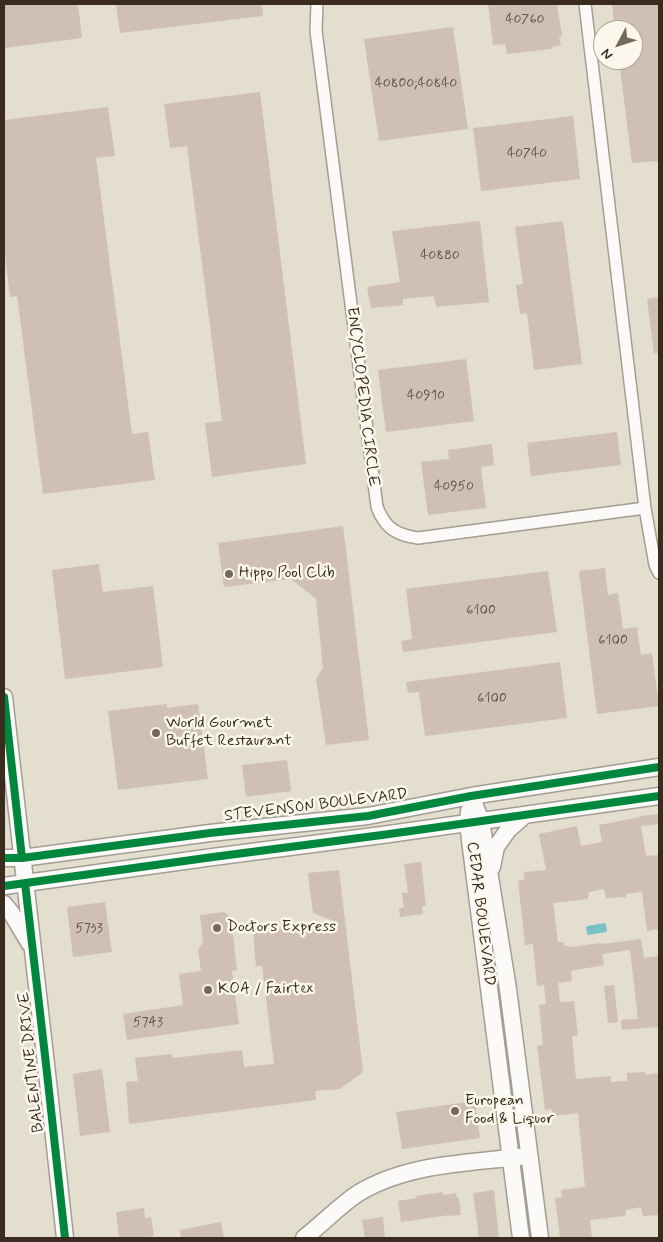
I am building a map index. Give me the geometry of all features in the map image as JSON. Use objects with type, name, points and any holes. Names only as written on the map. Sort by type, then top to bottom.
[{"type":"main road","name":"BALENTINE DRIVE","points":[[4,698],[65,1238]]},
{"type":"main road","name":"STEVENSON BOULEVARD","points":[[4,858],[22,858],[368,816],[471,796],[659,767]]},
{"type":"main road","name":"CEDAR BOULEVARD","points":[[471,796],[521,1238]]},
{"type":"main road","points":[[4,886],[659,796]]},
{"type":"main road","points":[[490,879],[496,848],[508,830],[525,814]]},
{"type":"main road","name":"CEDAR BOULEVARD","points":[[475,822],[490,879],[508,989],[540,1238]]},
{"type":"main road","points":[[4,904],[33,949]]},
{"type":"main road","points":[[304,1238],[343,1204],[372,1186],[389,1179],[424,1170],[466,1163],[530,1156]]},
{"type":"street","name":"ENCYCLOPEDIA CIRCLE","points":[[317,4],[316,31],[377,507],[381,518],[391,529],[403,536],[418,538],[645,508]]},
{"type":"street","points":[[586,4],[645,508],[655,566],[659,573]]},
{"type":"water","points":[[605,923],[606,932],[588,935],[587,926]]},
{"type":"building","points":[[4,4],[78,4],[82,38],[4,48]]},
{"type":"building","points":[[116,4],[262,4],[263,16],[120,33]]},
{"type":"building","points":[[488,4],[557,4],[562,36],[559,37],[561,45],[552,47],[552,49],[507,54],[505,44],[493,45]]},
{"type":"building","points":[[612,4],[659,4],[659,161],[632,163],[620,70],[643,70],[643,20],[614,20]]},
{"type":"building","points":[[453,27],[468,129],[379,141],[364,39]]},
{"type":"building","points":[[260,92],[306,464],[212,477],[205,423],[222,421],[187,146],[170,148],[164,104]]},
{"type":"building","points":[[108,107],[115,156],[96,158],[132,434],[148,432],[155,480],[43,494],[17,296],[10,297],[4,247],[4,120]]},
{"type":"building","points":[[573,116],[580,179],[481,191],[473,128]]},
{"type":"building","points":[[480,221],[489,302],[436,307],[434,296],[403,299],[403,305],[371,308],[367,287],[400,282],[392,231]]},
{"type":"building","points":[[563,221],[582,364],[534,370],[527,313],[520,314],[516,285],[523,284],[515,227]]},
{"type":"building","points":[[659,297],[659,353],[654,353],[647,299]]},
{"type":"building","points":[[466,359],[474,421],[386,432],[378,370]]},
{"type":"building","points":[[617,432],[621,465],[531,476],[527,443]]},
{"type":"building","points":[[492,444],[494,465],[481,467],[486,508],[428,515],[421,462],[449,459],[448,450]]},
{"type":"building","points":[[343,526],[369,740],[326,745],[316,679],[323,668],[316,599],[291,579],[224,587],[218,543]]},
{"type":"building","points":[[99,564],[103,592],[153,586],[163,667],[65,679],[52,570]]},
{"type":"building","points":[[605,568],[608,595],[618,593],[623,629],[637,627],[641,655],[652,653],[659,706],[597,714],[579,571]]},
{"type":"building","points":[[548,571],[557,632],[403,652],[401,641],[412,639],[406,589]]},
{"type":"building","points":[[560,662],[567,718],[425,736],[419,692],[408,693],[406,682]]},
{"type":"building","name":"World Gourmet Buffet Restaurant","points":[[167,704],[167,708],[198,704],[208,779],[118,790],[108,711]]},
{"type":"building","points":[[287,760],[291,791],[246,797],[242,765]]},
{"type":"building","points":[[659,814],[659,824],[641,826],[646,856],[659,855],[659,929],[647,931],[642,892],[626,894],[626,897],[606,898],[604,889],[589,892],[588,899],[553,903],[558,942],[564,942],[564,946],[641,939],[644,958],[659,956],[659,1027],[622,1030],[621,1020],[638,1019],[630,950],[602,954],[604,965],[571,971],[572,981],[558,983],[560,1002],[574,1001],[578,1035],[572,1036],[576,1079],[611,1076],[611,1082],[627,1081],[627,1073],[645,1072],[645,1075],[659,1073],[659,1215],[643,1216],[641,1207],[626,1210],[625,1216],[590,1220],[592,1238],[560,1238],[555,1198],[562,1197],[561,1190],[585,1187],[578,1113],[552,1116],[552,1109],[545,1110],[537,1046],[543,1045],[539,1005],[546,1004],[544,985],[537,986],[533,944],[525,945],[518,881],[524,879],[524,872],[546,870],[539,834],[577,826],[581,846],[602,842],[599,825]]},
{"type":"building","points":[[421,862],[426,906],[422,906],[423,914],[400,917],[399,908],[404,907],[402,893],[408,893],[404,864]]},
{"type":"building","points":[[339,870],[363,1072],[340,1089],[315,1091],[316,1100],[129,1124],[126,1082],[138,1081],[135,1058],[172,1054],[173,1058],[242,1050],[244,1067],[274,1064],[262,966],[256,966],[253,932],[339,923],[313,913],[308,873]]},
{"type":"building","points":[[105,902],[112,952],[73,957],[67,907]]},
{"type":"building","points":[[224,912],[231,918],[237,970],[232,971],[239,1024],[127,1040],[123,1014],[183,1005],[179,974],[201,971],[198,950],[203,942],[200,915]]},
{"type":"building","points":[[614,985],[618,1022],[608,1023],[604,986]]},
{"type":"building","points":[[102,1069],[110,1132],[80,1136],[73,1074]]},
{"type":"building","points":[[475,1101],[480,1138],[402,1149],[396,1112]]},
{"type":"building","points":[[494,1190],[499,1238],[479,1238],[473,1193]]},
{"type":"building","points":[[443,1192],[443,1195],[456,1193],[457,1198],[459,1198],[460,1215],[401,1222],[398,1201]]},
{"type":"building","points":[[144,1208],[145,1218],[151,1217],[154,1236],[119,1238],[116,1212]]},
{"type":"building","points":[[383,1217],[385,1238],[365,1238],[362,1220]]},
{"type":"building","points":[[221,1222],[224,1238],[181,1238],[180,1230]]},
{"type":"cycle path","points":[[4,697],[22,858]]},
{"type":"cycle path","points":[[4,858],[22,858],[210,833],[368,816],[471,796],[659,767]]},
{"type":"cycle path","points":[[4,886],[659,796]]},
{"type":"cycle path","points":[[25,883],[65,1238]]},
{"type":"place","name":"Hippo Pool Clib","points":[[229,574]]},
{"type":"place","name":"World Gourmet Buffet Restaurant","points":[[156,733]]},
{"type":"place","name":"Doctors Express","points":[[217,928]]},
{"type":"place","name":"KOA / Fairtex","points":[[208,990]]},
{"type":"place","name":"European Food & Liquor","points":[[455,1111]]}]
